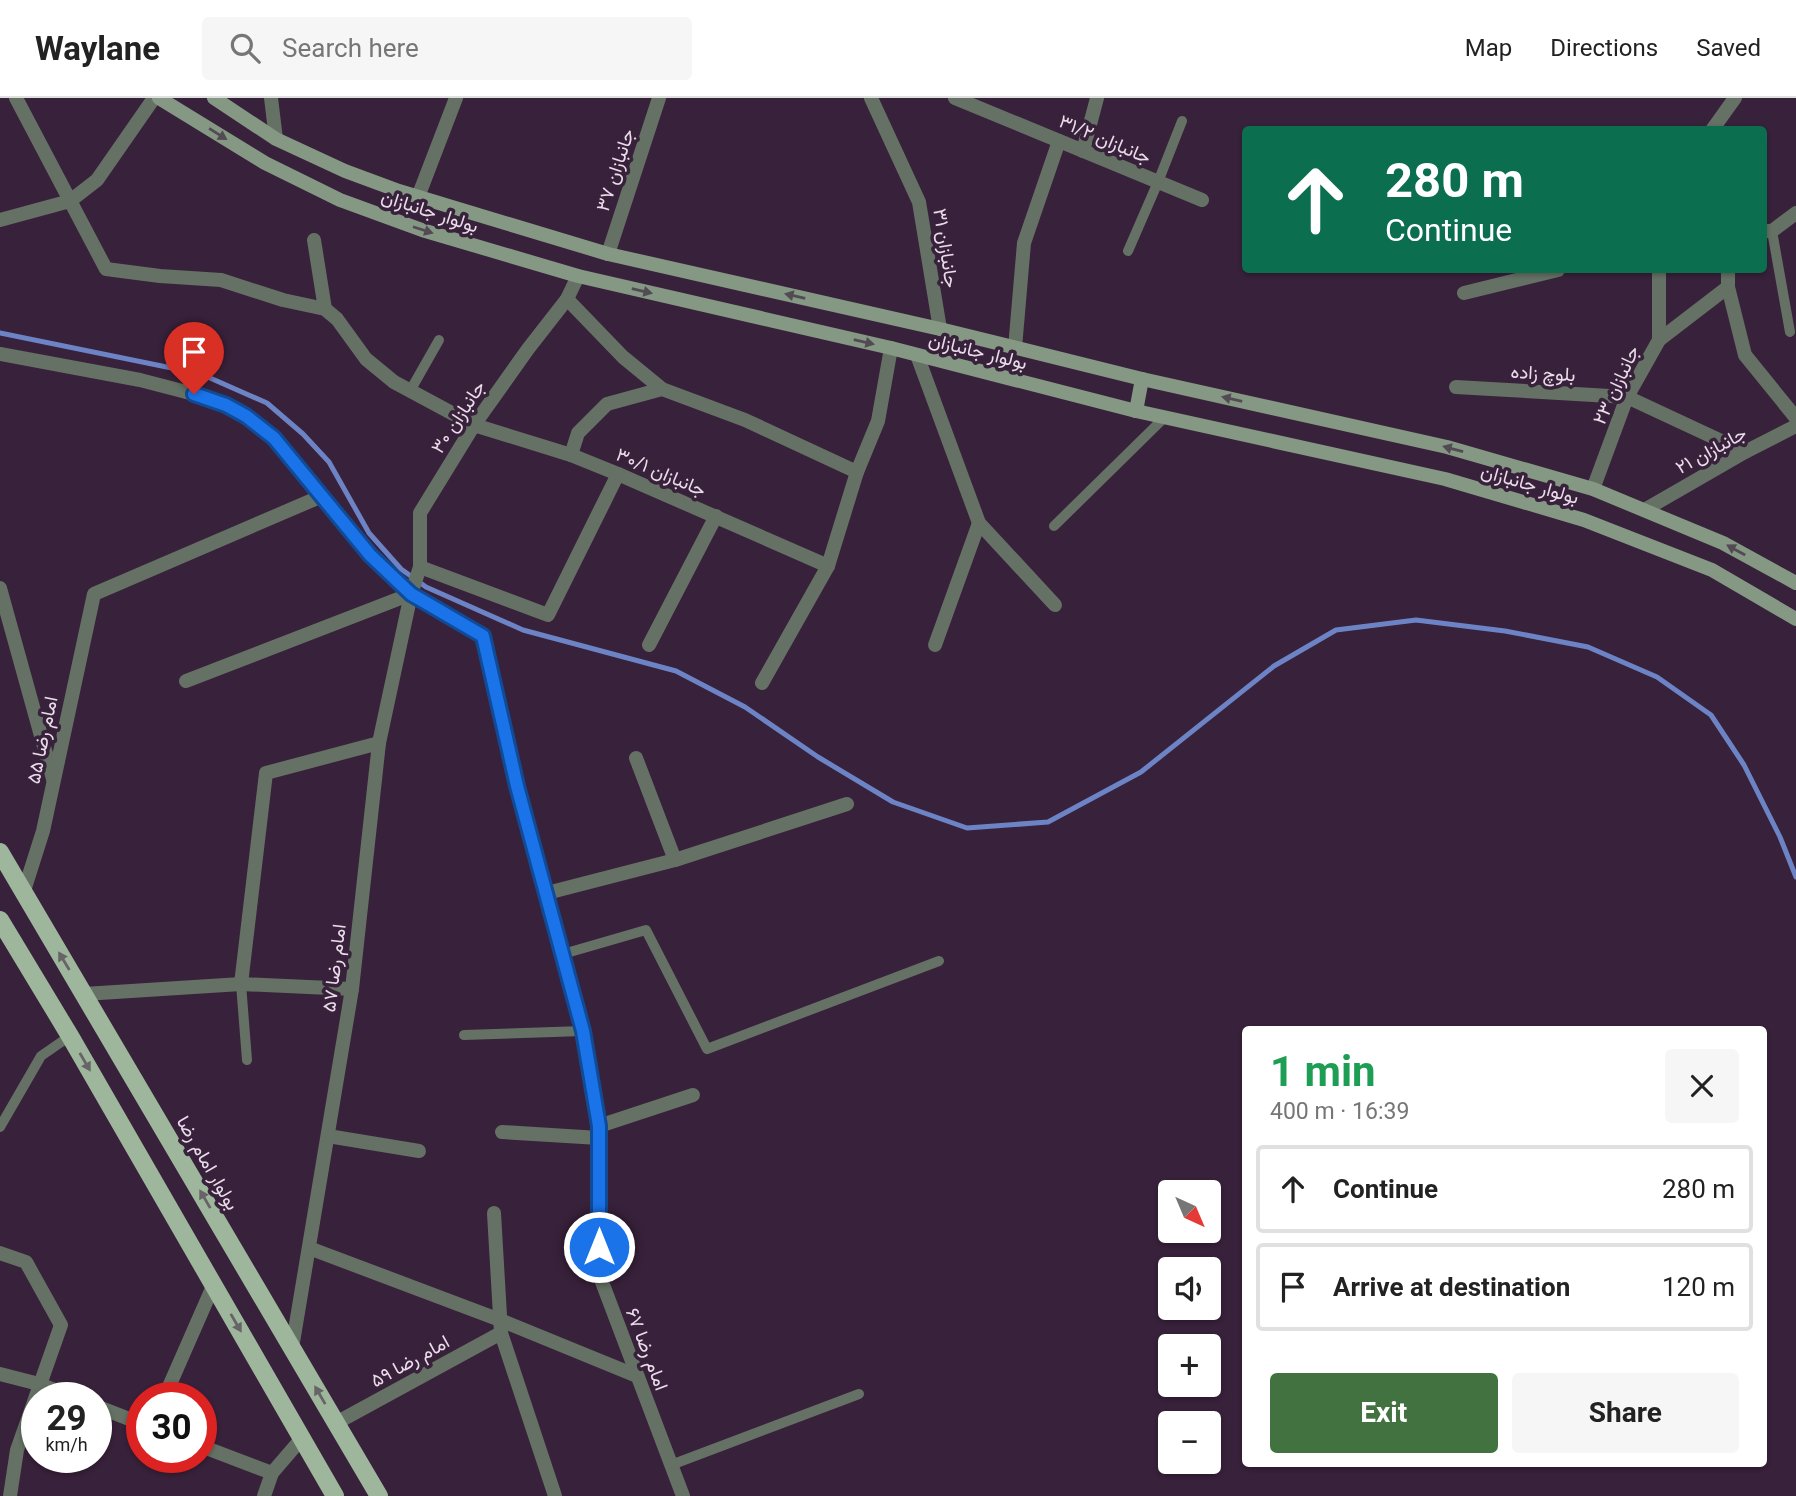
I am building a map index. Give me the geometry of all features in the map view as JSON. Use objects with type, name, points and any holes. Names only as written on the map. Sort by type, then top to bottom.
[{"type":"main road","name":"بولوار جانبازان","points":[[157,98],[265,163],[340,200],[422,230],[578,276],[891,348],[1165,418],[1445,479],[1584,520],[1712,570],[1796,618]]},
{"type":"main road","name":"بولوار جانبازان","points":[[214,98],[276,139],[345,171],[418,197],[608,254],[1142,379],[1447,447],[1593,489],[1646,509],[1723,543],[1796,583]]},
{"type":"main road","points":[[1136,411],[1142,379]]},
{"type":"main road","name":"بولوار امام رضا","points":[[0,852],[379,1496]]},
{"type":"main road","points":[[0,920],[70,1036],[335,1496]]},
{"type":"street","points":[[16,98],[106,269],[220,281],[282,300],[325,309],[314,240]]},
{"type":"street","points":[[0,220],[70,201],[97,180],[157,98]]},
{"type":"street","points":[[271,98],[276,139]]},
{"type":"street","points":[[418,197],[456,98]]},
{"type":"street","name":"جانبازان ۳۷","points":[[608,254],[659,98]]},
{"type":"street","name":"جانبازان ۳۱","points":[[871,98],[919,202],[940,330]]},
{"type":"street","points":[[1083,151],[1097,98]]},
{"type":"street","points":[[1715,126],[1735,98]]},
{"type":"street","name":"جانبازان ۳۱/۲","points":[[961,99],[1202,200]]},
{"type":"street","points":[[1015,348],[1024,243],[1059,141]]},
{"type":"street","points":[[1768,231],[1796,213]]},
{"type":"street","points":[[1464,293],[1546,273]]},
{"type":"street","points":[[1659,273],[1659,340]]},
{"type":"street","points":[[1728,273],[1728,287],[1745,355],[1796,418]]},
{"type":"street","name":"جانبازان ۳۰","points":[[411,594],[420,567],[420,513],[474,425],[528,348],[567,299],[578,276]]},
{"type":"street","name":"جانبازان ۲۳","points":[[1593,489],[1627,397],[1659,340],[1728,287]]},
{"type":"street","points":[[567,299],[623,357],[662,389],[745,420],[857,472]]},
{"type":"street","name":"جانبازان ۳۰/۱","points":[[325,309],[337,319],[366,359],[394,382],[474,425],[618,474],[828,566]]},
{"type":"street","points":[[762,683],[828,566],[857,472],[878,421],[891,348]]},
{"type":"street","name":"امام رضا ۶۷","points":[[0,354],[140,380],[194,394],[226,405],[246,416],[274,438],[370,555],[411,594],[483,636],[517,786],[583,1031],[599,1132],[599,1274],[683,1496]]},
{"type":"street","points":[[917,355],[979,523],[1055,605]]},
{"type":"street","name":"بلوچ زاده","points":[[1456,387],[1627,397]]},
{"type":"street","points":[[571,456],[578,433],[607,404],[662,389]]},
{"type":"street","points":[[1627,397],[1745,452]]},
{"type":"street","name":"جانبازان ۲۱","points":[[1646,509],[1796,426]]},
{"type":"street","points":[[420,567],[548,615],[618,474]]},
{"type":"street","name":"امام رضا ۵۵","points":[[23,894],[43,831],[94,594],[322,496]]},
{"type":"street","points":[[649,645],[716,516]]},
{"type":"street","points":[[935,645],[979,523]]},
{"type":"street","points":[[0,587],[53,781]]},
{"type":"street","points":[[186,681],[411,594]]},
{"type":"street","name":"امام رضا ۵۷","points":[[292,1348],[352,989],[379,743],[411,594]]},
{"type":"street","points":[[242,984],[266,772],[379,743]]},
{"type":"street","points":[[636,758],[676,860]]},
{"type":"street","points":[[547,893],[676,860],[847,804]]},
{"type":"street","points":[[84,994],[242,984],[352,989]]},
{"type":"street","points":[[502,1132],[599,1132],[693,1095]]},
{"type":"street","points":[[328,1136],[419,1151]]},
{"type":"street","points":[[494,1213],[500,1326],[555,1496]]},
{"type":"street","points":[[309,1248],[500,1326],[637,1376]]},
{"type":"street","points":[[0,1253],[26,1262],[61,1325],[39,1382]]},
{"type":"street","points":[[171,1382],[214,1284]]},
{"type":"street","name":"امام رضا ۵۹","points":[[336,1423],[500,1326]]},
{"type":"street","points":[[0,1374],[30,1382]]},
{"type":"street","points":[[10,1496],[21,1437]]},
{"type":"street","points":[[264,1496],[272,1473],[303,1437]]},
{"type":"street","points":[[217,1452],[272,1473]]},
{"type":"street","points":[[0,1488],[10,1496]]},
{"type":"lane","points":[[1128,251],[1182,121]]},
{"type":"lane","points":[[1768,231],[1790,332]]},
{"type":"lane","points":[[410,391],[439,340]]},
{"type":"lane","points":[[1054,526],[1165,418]]},
{"type":"lane","points":[[563,954],[646,930],[707,1049],[939,961]]},
{"type":"lane","points":[[242,984],[247,1060]]},
{"type":"lane","points":[[464,1035],[583,1031]]},
{"type":"lane","points":[[0,1127],[41,1056],[70,1036]]},
{"type":"lane","points":[[671,1465],[859,1394]]},
{"type":"waterway","points":[[0,333],[201,374],[267,403],[303,434],[329,462],[369,533],[401,569],[426,587],[523,630],[676,671],[745,707],[818,757],[893,802],[967,828],[1048,822],[1141,772],[1274,666],[1336,630],[1416,620],[1505,631],[1588,647],[1657,677],[1711,715],[1744,765],[1780,837],[1796,877]]},
{"type":"route","points":[[194,394],[226,405],[246,416],[274,438],[370,555],[411,594],[483,636],[517,786],[583,1031],[599,1126],[599,1247]]}]
